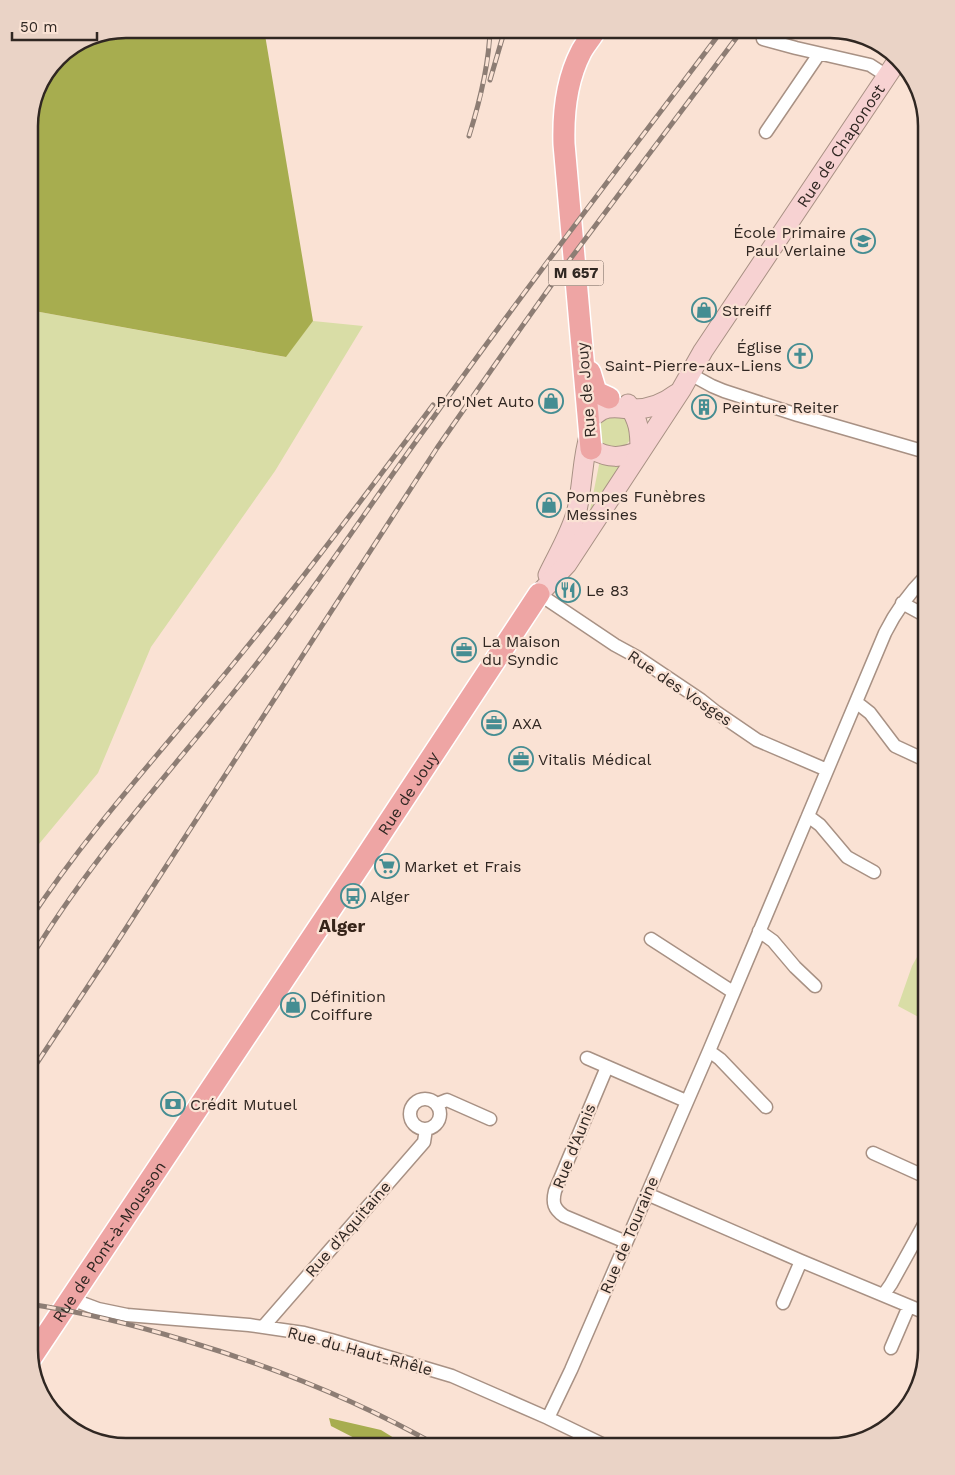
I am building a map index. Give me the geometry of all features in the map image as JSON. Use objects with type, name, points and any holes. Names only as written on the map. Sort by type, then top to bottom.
[{"type":"main road","name":"Rue de Jouy","points":[[567,564],[584,524],[590,502],[597,459],[590,433],[563,131],[566,93],[577,61],[591,38]]},
{"type":"main road","name":"Rue de Chaponost","points":[[604,507],[703,351],[892,68]]},
{"type":"main road","points":[[582,335],[596,392],[622,404],[635,415],[638,424],[640,451],[630,455],[612,457],[604,455],[590,433]]},
{"type":"main road","points":[[539,594],[570,530],[576,512],[585,449],[590,433],[603,409],[622,404],[647,408],[681,387]]},
{"type":"main road","name":"Rue de Jouy","points":[[187,1126],[539,594],[567,564],[604,507]]},
{"type":"main road","name":"Rue de Pont-à-Mousson","points":[[38,1348],[187,1126]]},
{"type":"street","points":[[763,38],[819,54],[892,68]]},
{"type":"street","points":[[766,132],[819,54]]},
{"type":"street","points":[[681,387],[724,391],[798,415],[918,450]]},
{"type":"street","name":"Rue de Touraine","points":[[548,1418],[709,1050],[885,633],[902,603],[918,584]]},
{"type":"street","name":"Rue des Vosges","points":[[539,594],[701,700],[757,740],[827,770]]},
{"type":"street","points":[[902,603],[918,612]]},
{"type":"street","points":[[856,702],[870,713],[895,746],[918,757]]},
{"type":"street","points":[[808,816],[820,825],[847,857],[874,872]]},
{"type":"street","points":[[759,931],[773,941],[795,967],[815,986]]},
{"type":"street","points":[[651,939],[733,992]]},
{"type":"street","points":[[709,1050],[720,1059],[766,1108]]},
{"type":"street","points":[[587,1058],[686,1101]]},
{"type":"street","name":"Rue d'Aunis","points":[[607,1067],[553,1198],[554,1206],[564,1216],[626,1242]]},
{"type":"street","points":[[426,1129],[418,1127],[412,1120],[411,1111],[415,1103],[425,1099],[437,1104],[447,1100],[490,1119]]},
{"type":"street","name":"Rue d'Aquitaine","points":[[263,1327],[424,1142],[426,1129],[434,1126],[439,1118],[437,1104]]},
{"type":"street","points":[[874,1153],[918,1173]]},
{"type":"street","points":[[647,1194],[918,1310]]},
{"type":"street","points":[[884,1294],[918,1235]]},
{"type":"street","points":[[783,1303],[801,1261]]},
{"type":"street","name":"Rue du Haut-Rhêle","points":[[71,1299],[98,1309],[127,1315],[249,1325],[304,1333],[331,1340],[452,1376],[589,1438]]},
{"type":"street","points":[[891,1348],[909,1306]]},
{"type":"green space","points":[[114,38],[266,38],[313,321],[286,357],[38,312],[38,114],[40,103],[49,81],[67,59],[81,49],[103,40]]},
{"type":"green space","points":[[38,312],[285,357],[313,321],[363,326],[275,471],[151,647],[98,773],[38,845]]},
{"type":"green space","points":[[600,415],[628,417],[632,438],[622,449],[601,446],[598,419]]},
{"type":"green space","points":[[631,459],[587,525],[600,460]]},
{"type":"green space","points":[[918,955],[918,1017],[898,1006],[912,966]]},
{"type":"green space","points":[[329,1418],[381,1430],[393,1437],[353,1437],[331,1426]]},
{"type":"railway","points":[[469,136],[483,83],[489,38]]},
{"type":"railway","points":[[490,80],[502,38]]},
{"type":"railway","points":[[38,947],[86,876],[148,796],[277,637],[504,320],[716,38]]},
{"type":"railway","points":[[38,1061],[437,448],[565,266],[736,38]]},
{"type":"railway","points":[[38,908],[100,824],[281,604],[433,405]]},
{"type":"railway","points":[[38,1306],[128,1324],[220,1351],[316,1386],[378,1414],[422,1437]]},
{"type":"place","name":"École Primaire Paul Verlaine","points":[[863,241]]},
{"type":"place","name":"Streiff","points":[[704,310]]},
{"type":"place","name":"Église Saint-Pierre-aux-Liens","points":[[800,356]]},
{"type":"place","name":"Pro'Net Auto","points":[[551,401]]},
{"type":"place","name":"Peinture Reiter","points":[[704,407]]},
{"type":"place","name":"Pompes Funèbres Messines","points":[[549,505]]},
{"type":"place","name":"Le 83","points":[[568,590]]},
{"type":"place","name":"La Maison du Syndic","points":[[464,650]]},
{"type":"place","name":"AXA","points":[[494,723]]},
{"type":"place","name":"Vitalis Médical","points":[[521,759]]},
{"type":"place","name":"Market et Frais","points":[[387,866]]},
{"type":"place","name":"Alger","points":[[353,896]]},
{"type":"place","name":"Définition Coiffure","points":[[293,1005]]},
{"type":"place","name":"Crédit Mutuel","points":[[173,1104]]},
{"type":"district","name":"Alger","points":[[342,925]]}]
